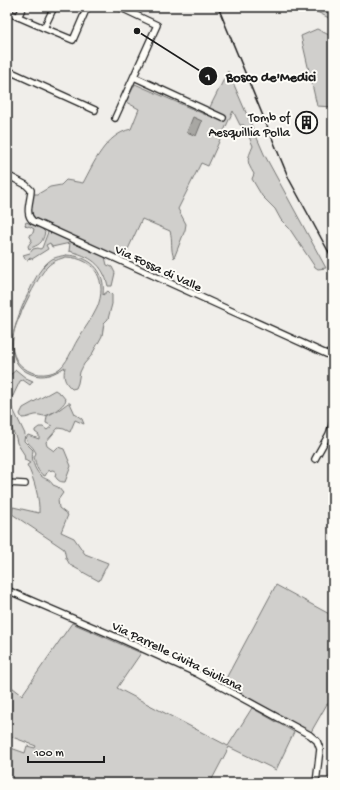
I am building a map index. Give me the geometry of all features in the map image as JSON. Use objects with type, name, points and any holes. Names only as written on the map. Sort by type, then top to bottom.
[{"type":"street","points":[[18,17],[23,7]]},
{"type":"street","points":[[44,28],[54,7]]},
{"type":"street","points":[[7,12],[73,40],[86,10],[79,7]]},
{"type":"street","points":[[115,118],[157,25],[119,7]]},
{"type":"street","points":[[7,70],[95,110]]},
{"type":"street","points":[[134,77],[223,118]]},
{"type":"street","name":"Via Fossa di Valle","points":[[7,175],[31,190],[28,212],[30,219],[33,221],[333,357]]},
{"type":"street","points":[[315,459],[329,434],[333,422]]},
{"type":"street","points":[[7,484],[25,484]]},
{"type":"street","name":"Via Parrelle Civita Giuliana","points":[[7,590],[196,673],[310,735],[317,741],[320,749],[316,783]]},
{"type":"shaded area","points":[[313,7],[333,7],[333,20],[313,10]]},
{"type":"shaded area","points":[[317,29],[333,37],[333,107],[317,106],[301,36]]},
{"type":"shaded area","points":[[228,71],[264,154],[326,268],[318,269],[315,267],[289,228],[281,220],[275,209],[262,196],[252,179],[254,174],[248,160],[253,146],[244,125],[240,125],[233,111],[208,166],[201,163],[178,209],[186,224],[174,258],[170,231],[142,219],[123,260],[35,221],[30,213],[33,194],[38,194],[50,187],[61,185],[66,180],[83,183],[96,159],[107,143],[122,132],[131,129],[139,109],[126,102],[135,84],[206,115]]},
{"type":"shaded area","points":[[193,117],[202,121],[196,136],[187,132]]},
{"type":"shaded area","points":[[26,222],[41,228],[45,232],[41,242],[29,249],[28,246],[32,240],[29,235],[33,233],[34,229],[29,226],[27,227],[25,225]]},
{"type":"shaded area","points":[[48,232],[105,257],[107,265],[112,267],[115,273],[112,286],[108,286],[103,272],[94,262],[83,255],[69,251],[70,243],[52,247],[50,243],[46,245],[48,249],[32,259],[25,259],[23,255],[30,253],[33,249],[42,248]]},
{"type":"shaded area","points":[[66,255],[82,258],[89,262],[95,266],[102,278],[103,295],[108,291],[112,295],[112,304],[108,319],[104,323],[102,336],[80,372],[76,388],[72,389],[67,384],[65,379],[65,367],[49,375],[40,376],[31,374],[21,368],[14,356],[21,365],[31,372],[44,374],[56,371],[64,365],[97,308],[101,289],[97,273],[85,262],[76,258],[66,257],[59,259],[48,266],[38,279],[15,328],[25,300],[33,283],[39,272],[52,259]]},
{"type":"shaded area","points":[[16,370],[26,378],[33,381],[30,385],[23,380],[20,381],[13,396],[9,397],[7,395],[7,371],[10,375]]},
{"type":"shaded area","points":[[55,390],[66,400],[60,408],[45,416],[36,415],[22,418],[20,414],[23,408]]},
{"type":"shaded area","points":[[70,403],[75,414],[82,419],[84,424],[75,420],[70,432],[58,428],[46,442],[47,446],[54,451],[58,447],[64,449],[71,466],[65,482],[63,482],[57,479],[55,476],[56,472],[53,470],[48,471],[45,476],[40,473],[34,457],[36,453],[26,438],[28,435],[39,439],[39,435],[35,432],[35,430],[39,427],[43,427],[47,430],[52,426],[46,423],[47,416]]},
{"type":"shaded area","points":[[7,405],[13,409],[25,434],[24,441],[33,450],[33,460],[36,470],[42,477],[58,487],[63,493],[58,500],[59,508],[68,515],[61,532],[74,538],[85,554],[108,563],[99,581],[70,565],[66,558],[64,549],[12,514],[13,507],[39,513],[39,502],[32,476],[27,465],[30,463],[25,460],[24,454],[17,443],[7,418]]},
{"type":"shaded area","points":[[276,585],[333,616],[333,695],[330,695],[329,704],[327,704],[311,732],[223,684]]},
{"type":"shaded area","points":[[72,623],[141,653],[117,688],[228,746],[252,708],[294,732],[276,770],[229,747],[210,783],[7,783],[8,747],[25,753],[27,746],[35,748],[36,746],[7,735],[7,686],[8,684],[22,695]]},
{"type":"railway","points":[[218,7],[289,179],[333,260]]},
{"type":"railway","points":[[329,783],[333,739]]},
{"type":"place","name":"Bosco de'Medici","points":[[137,31]]},
{"type":"place","name":"Tomb of Aesquillia Polla","points":[[306,123]]}]
